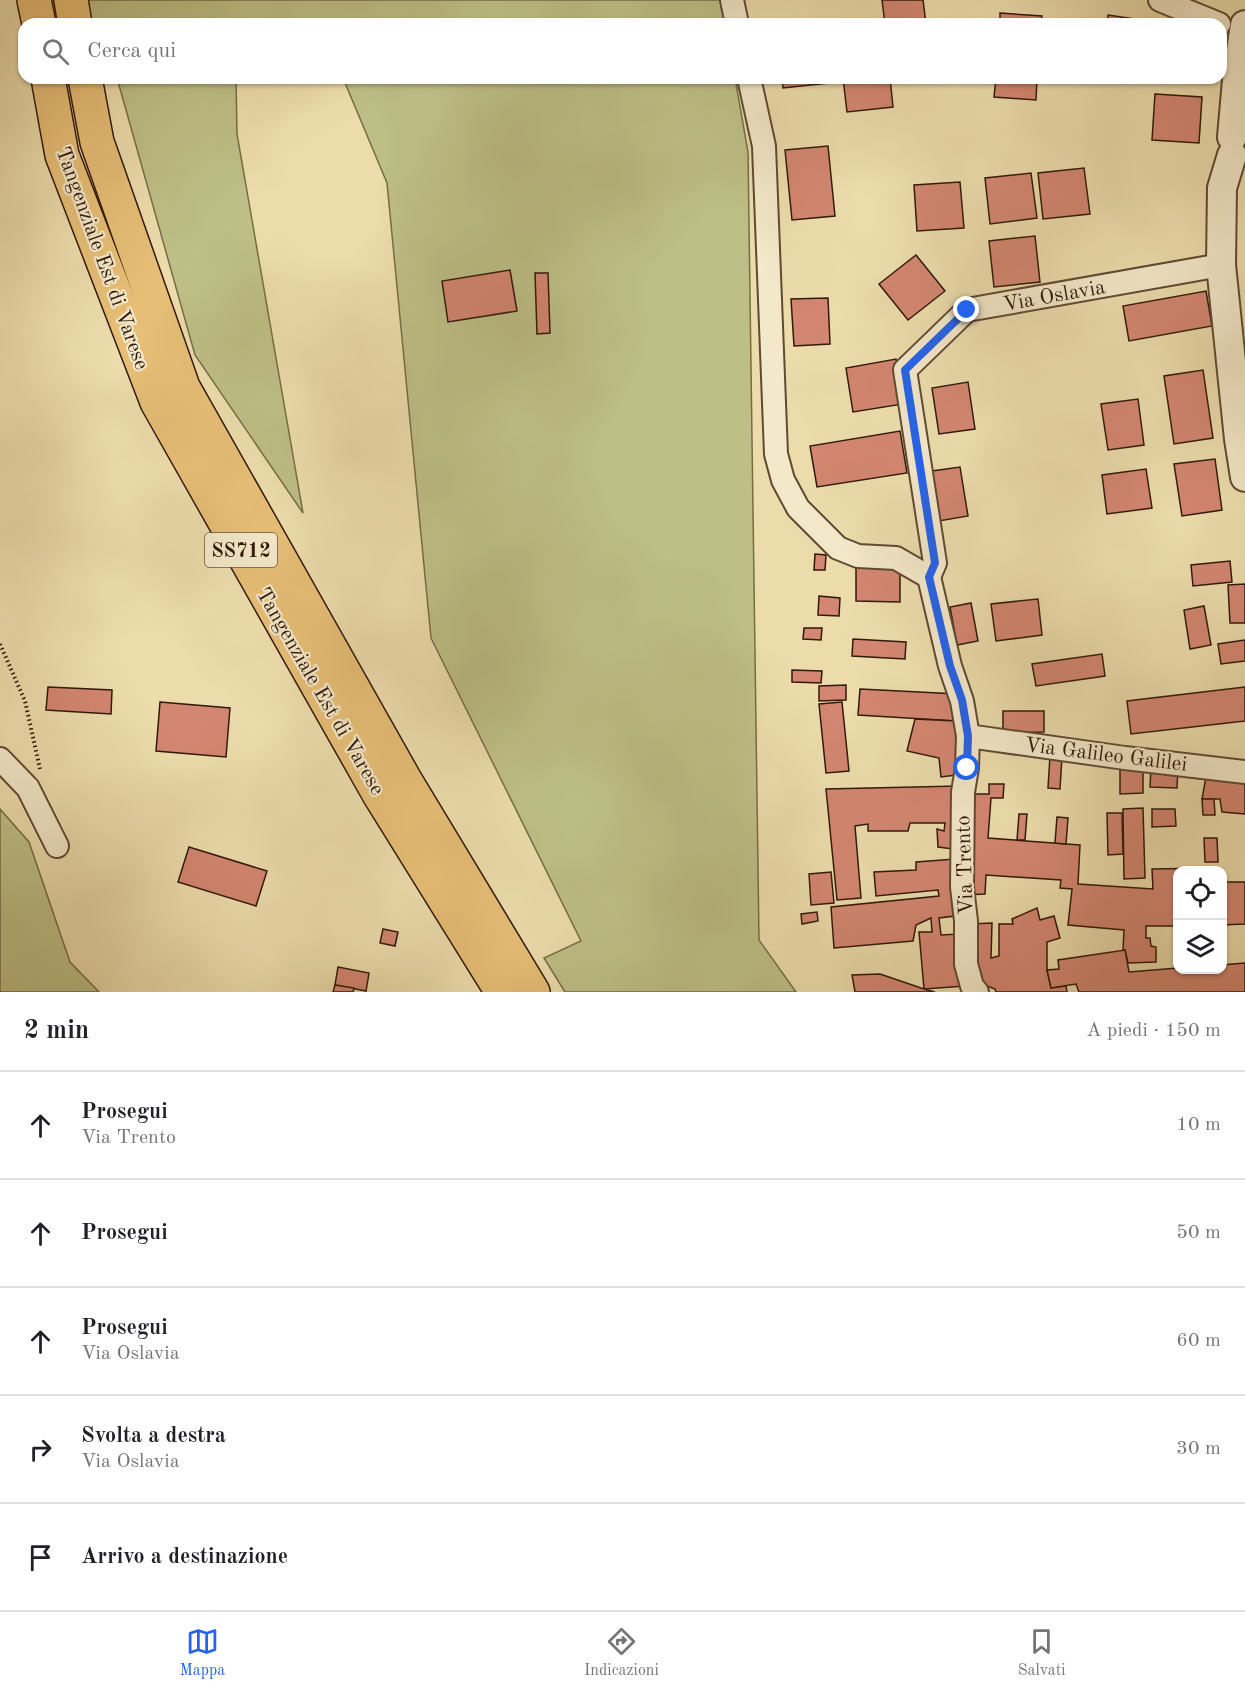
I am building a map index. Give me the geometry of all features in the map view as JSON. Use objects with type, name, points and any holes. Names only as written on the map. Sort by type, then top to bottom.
[{"type":"highway","points":[[34,0],[38,18]]},
{"type":"highway","points":[[71,0],[74,18]]},
{"type":"highway","name":"Tangenziale Est di Varese","points":[[49,84],[62,154],[157,402],[379,794],[502,992]]},
{"type":"highway","name":"Tangenziale Est di Varese","points":[[86,84],[97,142],[183,387],[405,780],[533,992]]},
{"type":"street","points":[[732,0],[736,18]]},
{"type":"street","points":[[1160,0],[1208,18]]},
{"type":"street","points":[[1232,27],[1245,108]]},
{"type":"street","points":[[1238,69],[1240,150],[1222,188],[1221,265],[1245,477]]},
{"type":"street","points":[[750,84],[764,146],[776,453],[783,480],[798,508],[838,548],[858,556],[896,558],[929,577]]},
{"type":"street","name":"Via Oslavia","points":[[929,577],[935,563],[905,370],[967,310],[1221,265]]},
{"type":"street","name":"Via Trento","points":[[929,577],[950,666],[962,700],[968,736],[967,768],[963,792],[962,887],[966,921],[966,964],[972,986],[977,992]]},
{"type":"street","name":"Via Galileo Galilei","points":[[968,736],[1245,772]]},
{"type":"street","points":[[0,759],[28,788],[57,846]]},
{"type":"path","points":[[0,644],[25,700],[42,779]]},
{"type":"green space","points":[[44,0],[720,0],[724,18],[79,18]]},
{"type":"green space","points":[[119,84],[236,84],[237,134],[303,513],[195,355]]},
{"type":"green space","points":[[346,84],[736,84],[748,152],[759,940],[796,992],[565,992],[544,958],[581,941],[431,638],[387,183]]},
{"type":"green space","points":[[0,809],[29,842],[70,962],[99,992],[0,992]]},
{"type":"building","points":[[882,0],[923,0],[925,18],[884,18]]},
{"type":"building","points":[[1000,13],[1042,16],[1042,18],[1000,18]]},
{"type":"building","points":[[1108,15],[1128,18],[1108,18]]},
{"type":"building","points":[[783,84],[820,84],[783,88]]},
{"type":"building","points":[[844,84],[891,84],[893,107],[847,112]]},
{"type":"building","points":[[995,84],[1037,84],[1036,100],[994,97]]},
{"type":"building","points":[[1155,94],[1202,97],[1199,143],[1152,140]]},
{"type":"building","points":[[828,146],[835,216],[792,220],[785,150]]},
{"type":"building","points":[[1084,168],[1090,214],[1043,219],[1038,173]]},
{"type":"building","points":[[1031,173],[1037,218],[990,224],[985,178]]},
{"type":"building","points":[[960,182],[964,228],[917,231],[914,185]]},
{"type":"building","points":[[1035,236],[1040,282],[994,287],[989,241]]},
{"type":"building","points":[[916,255],[945,291],[908,320],[879,284]]},
{"type":"building","points":[[510,270],[517,311],[448,322],[442,281]]},
{"type":"building","points":[[535,273],[548,273],[550,333],[537,334]]},
{"type":"building","points":[[1206,291],[1212,326],[1129,341],[1123,306]]},
{"type":"building","points":[[828,298],[830,344],[794,346],[791,299]]},
{"type":"building","points":[[896,359],[903,404],[853,412],[846,368]]},
{"type":"building","points":[[1203,370],[1213,438],[1174,444],[1164,376]]},
{"type":"building","points":[[968,382],[975,429],[939,434],[932,388]]},
{"type":"building","points":[[1138,399],[1144,445],[1108,450],[1101,404]]},
{"type":"building","points":[[900,431],[907,473],[817,487],[810,446]]},
{"type":"building","points":[[1215,459],[1222,510],[1182,516],[1174,464]]},
{"type":"building","points":[[960,467],[968,516],[933,522],[925,472]]},
{"type":"building","points":[[1146,469],[1152,508],[1107,514],[1102,475]]},
{"type":"building","points":[[815,554],[826,555],[825,570],[814,570]]},
{"type":"building","points":[[1230,561],[1232,582],[1193,586],[1191,565]]},
{"type":"building","points":[[856,566],[900,567],[900,602],[856,601]]},
{"type":"building","points":[[1245,584],[1245,623],[1230,623],[1228,585]]},
{"type":"building","points":[[819,596],[840,598],[839,616],[818,615]]},
{"type":"building","points":[[1038,599],[1042,635],[996,641],[991,604]]},
{"type":"building","points":[[971,603],[978,641],[957,645],[950,607]]},
{"type":"building","points":[[1204,606],[1211,645],[1190,649],[1184,610]]},
{"type":"building","points":[[804,628],[822,628],[821,640],[803,639]]},
{"type":"building","points":[[853,639],[906,642],[905,659],[852,656]]},
{"type":"building","points":[[1245,640],[1245,661],[1221,664],[1218,644]]},
{"type":"building","points":[[1102,654],[1105,676],[1036,686],[1032,664]]},
{"type":"building","points":[[792,670],[822,671],[821,683],[792,682]]},
{"type":"building","points":[[846,685],[846,700],[819,701],[819,686]]},
{"type":"building","points":[[48,687],[112,690],[111,714],[46,710]]},
{"type":"building","points":[[1245,687],[1245,721],[1131,734],[1127,701]]},
{"type":"building","points":[[860,689],[958,694],[956,721],[858,715]]},
{"type":"building","points":[[160,702],[230,708],[226,757],[156,751]]},
{"type":"building","points":[[842,702],[849,771],[826,773],[819,704]]},
{"type":"building","points":[[1003,711],[1044,711],[1044,732],[1003,733]]},
{"type":"building","points":[[915,719],[956,721],[964,774],[941,777],[939,758],[907,751]]},
{"type":"building","points":[[1050,756],[1062,757],[1060,789],[1048,788]]},
{"type":"building","points":[[1143,763],[1143,793],[1120,794],[1120,764]]},
{"type":"building","points":[[1151,767],[1178,768],[1177,788],[1150,787]]},
{"type":"building","points":[[1207,771],[1245,775],[1245,814],[1222,812],[1220,799],[1202,799]]},
{"type":"building","points":[[989,784],[1004,784],[1003,798],[991,798],[988,838],[1080,845],[1078,884],[1153,889],[1152,869],[1173,869],[1173,926],[1146,926],[1146,938],[1150,938],[1151,946],[1156,947],[1156,962],[1128,963],[1125,950],[1123,950],[1124,930],[1068,925],[1072,889],[1060,888],[1061,880],[986,875],[985,894],[965,895],[968,794],[989,794]]},
{"type":"building","points":[[959,786],[953,849],[938,847],[937,829],[944,831],[945,823],[910,823],[908,831],[868,831],[868,824],[855,826],[861,898],[837,900],[826,789]]},
{"type":"building","points":[[1202,799],[1214,799],[1215,815],[1203,815]]},
{"type":"building","points":[[1143,808],[1145,878],[1124,879],[1123,809]]},
{"type":"building","points":[[1152,809],[1175,809],[1176,826],[1152,827]]},
{"type":"building","points":[[1107,813],[1122,813],[1123,854],[1108,855]]},
{"type":"building","points":[[1019,814],[1027,814],[1025,840],[1017,840]]},
{"type":"building","points":[[1057,817],[1068,818],[1066,844],[1055,843]]},
{"type":"building","points":[[1204,838],[1217,838],[1218,862],[1205,862]]},
{"type":"building","points":[[189,847],[267,871],[256,906],[178,882]]},
{"type":"building","points":[[955,859],[963,915],[939,918],[941,935],[959,934],[965,986],[924,989],[919,932],[932,932],[931,918],[916,925],[913,941],[834,948],[831,907],[939,896],[938,890],[876,896],[874,872],[916,870],[916,862]]},
{"type":"building","points":[[831,872],[834,903],[811,905],[809,874]]},
{"type":"building","points":[[1227,882],[1245,882],[1245,924],[1227,925]]},
{"type":"building","points":[[1037,908],[1040,920],[1054,916],[1060,938],[1047,942],[1047,970],[1051,988],[1066,986],[1067,992],[996,992],[995,989],[982,984],[970,924],[992,923],[991,958],[999,956],[999,924],[1013,924],[1012,919]]},
{"type":"building","points":[[817,912],[818,921],[802,924],[801,914]]},
{"type":"building","points":[[383,929],[398,932],[395,946],[380,943]]},
{"type":"building","points":[[1125,950],[1129,972],[1173,968],[1173,974],[1227,974],[1227,965],[1245,963],[1245,992],[1079,992],[1076,984],[1051,988],[1047,970],[1059,969],[1058,960]]},
{"type":"building","points":[[338,967],[369,973],[366,991],[335,985]]},
{"type":"building","points":[[880,974],[935,992],[855,992],[852,975]]},
{"type":"building","points":[[335,985],[354,988],[353,992],[333,992]]},
{"type":"route","points":[[967,310],[905,370],[935,563],[929,577],[950,666],[962,700],[968,736],[967,768]]}]
